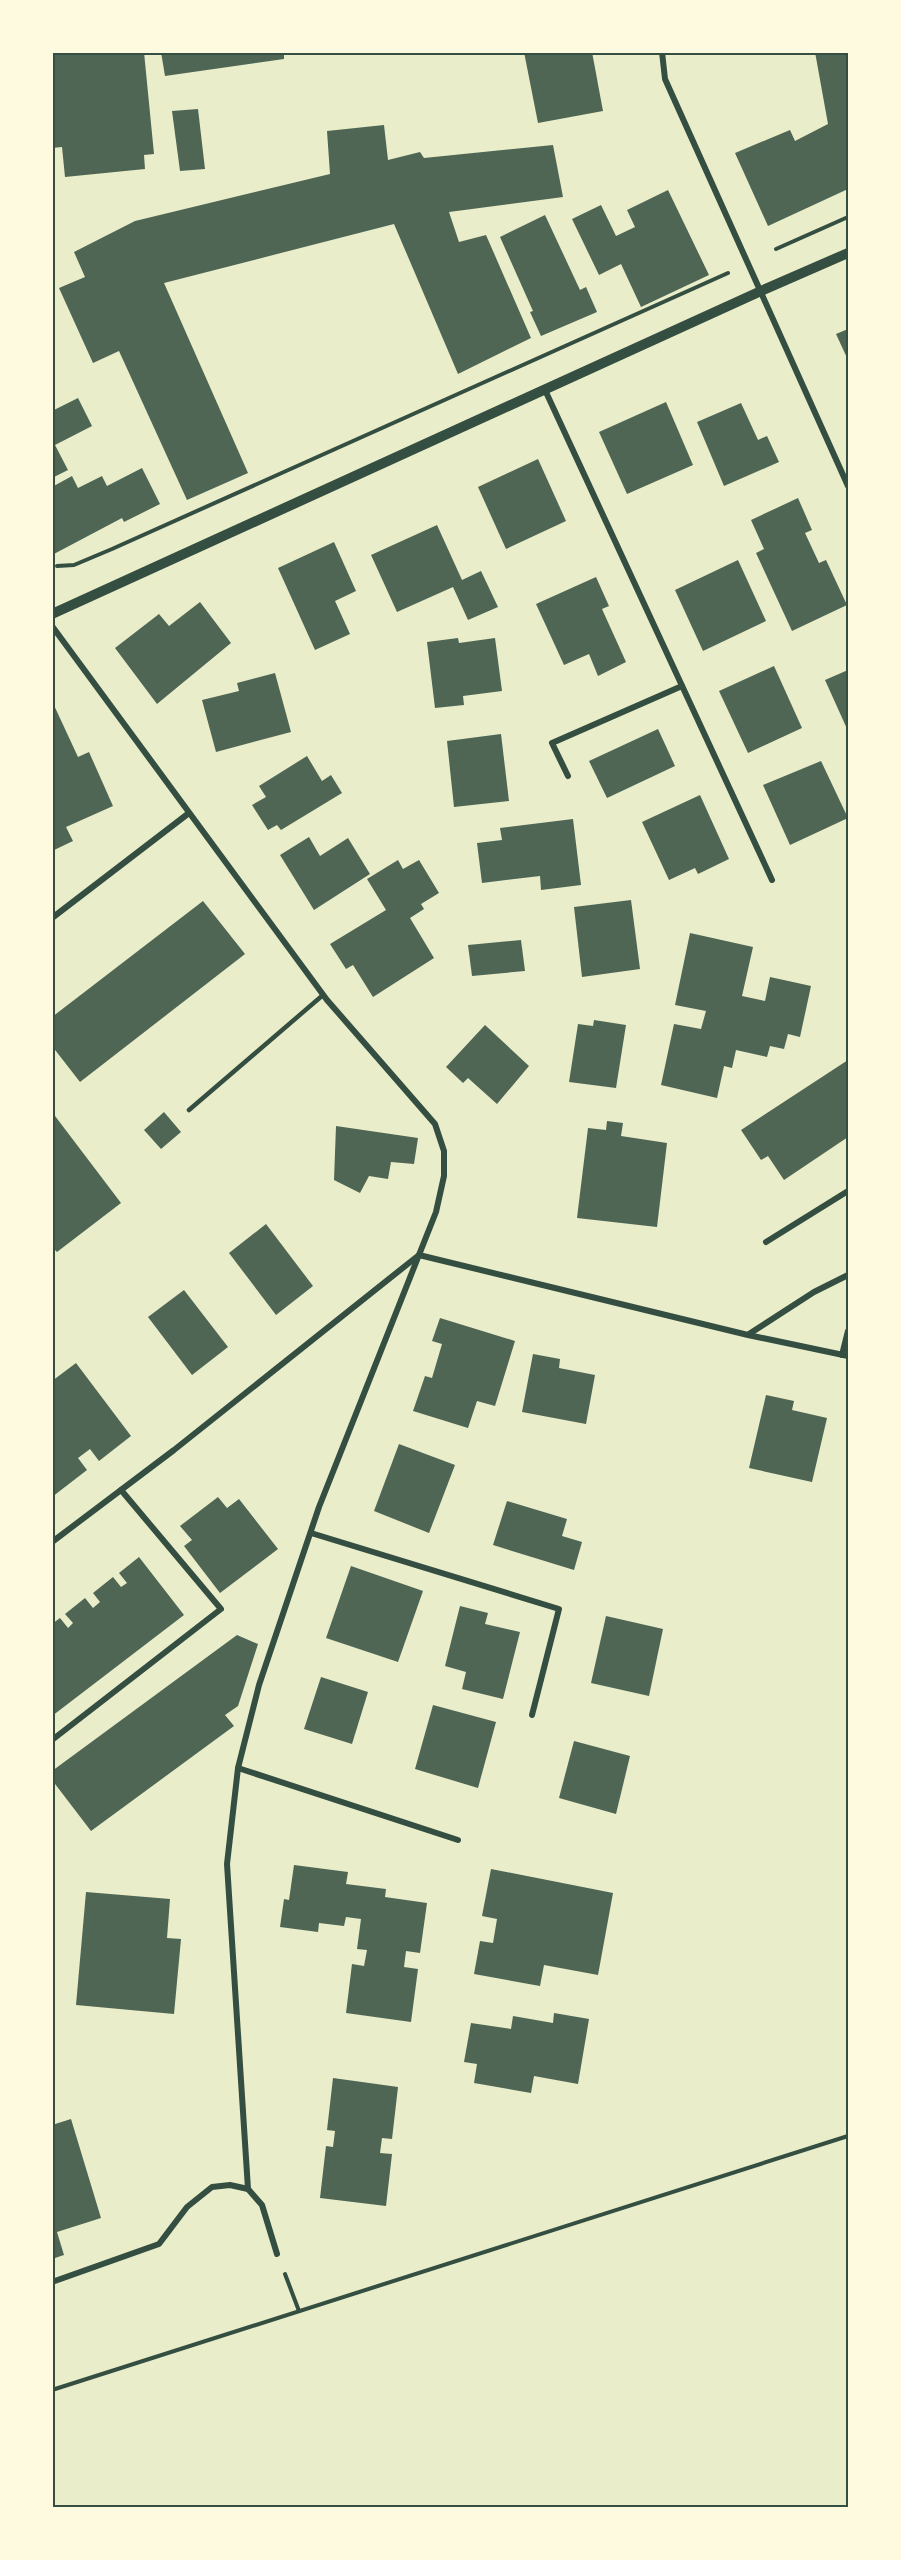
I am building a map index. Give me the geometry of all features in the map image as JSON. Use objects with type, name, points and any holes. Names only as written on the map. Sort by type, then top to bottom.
[{"type":"street","points":[[662,52],[665,79],[849,486]]},
{"type":"street","points":[[52,614],[849,253]]},
{"type":"street","points":[[546,390],[772,880]]},
{"type":"street","points":[[52,626],[323,995],[435,1124],[444,1151],[444,1176],[436,1212],[311,1533],[259,1685],[238,1768],[227,1864],[248,2189]]},
{"type":"street","points":[[568,776],[552,743],[682,686]]},
{"type":"street","points":[[52,918],[189,813]]},
{"type":"street","points":[[766,1242],[849,1191]]},
{"type":"street","points":[[419,1255],[748,1335],[845,1355],[849,1331]]},
{"type":"street","points":[[52,1542],[419,1255]]},
{"type":"street","points":[[748,1335],[814,1292],[849,1275]]},
{"type":"street","points":[[52,1740],[221,1609],[121,1490]]},
{"type":"street","points":[[311,1533],[559,1609],[532,1715]]},
{"type":"street","points":[[238,1768],[458,1840]]},
{"type":"street","points":[[52,2282],[159,2244],[187,2207],[212,2187],[230,2185],[248,2189],[262,2205],[277,2254]]},
{"type":"lane","points":[[189,1110],[323,995]]},
{"type":"path","points":[[776,249],[849,217]]},
{"type":"path","points":[[57,566],[74,565],[112,549],[549,351],[729,273]]},
{"type":"path","points":[[52,2390],[849,2136]]},
{"type":"path","points":[[277,2254],[299,2312]]},
{"type":"building","points":[[52,52],[144,52],[154,154],[144,155],[145,169],[65,177],[62,147],[52,148]]},
{"type":"building","points":[[161,52],[284,52],[284,59],[165,76]]},
{"type":"building","points":[[524,52],[592,52],[603,111],[538,123]]},
{"type":"building","points":[[815,52],[848,52],[848,189],[768,226],[735,153],[790,130],[795,141],[828,124]]},
{"type":"building","points":[[198,109],[205,169],[180,171],[172,111]]},
{"type":"building","points":[[384,125],[388,160],[420,152],[424,158],[553,145],[563,197],[449,212],[459,242],[486,235],[531,338],[458,374],[394,224],[164,283],[248,473],[187,500],[119,351],[93,363],[59,288],[85,277],[74,252],[135,221],[330,174],[327,131]]},
{"type":"building","points":[[668,190],[709,275],[641,307],[621,264],[599,275],[572,219],[601,205],[616,236],[635,227],[627,210]]},
{"type":"building","points":[[545,215],[580,290],[586,287],[597,312],[541,336],[530,312],[533,311],[500,237]]},
{"type":"building","points":[[848,329],[848,360],[836,334]]},
{"type":"building","points":[[78,398],[92,426],[55,445],[68,470],[52,478],[52,411]]},
{"type":"building","points":[[666,402],[693,465],[627,494],[599,432]]},
{"type":"building","points":[[741,403],[758,440],[767,436],[779,462],[724,486],[697,422]]},
{"type":"building","points":[[538,459],[566,521],[506,549],[478,487]]},
{"type":"building","points":[[142,468],[160,504],[124,522],[122,518],[52,555],[52,487],[72,476],[78,488],[102,476],[107,486]]},
{"type":"building","points":[[798,498],[812,530],[805,533],[819,563],[826,560],[847,605],[792,631],[756,553],[764,549],[751,520]]},
{"type":"building","points":[[437,525],[462,580],[481,571],[498,607],[468,620],[453,587],[397,612],[371,555]]},
{"type":"building","points":[[334,542],[356,591],[335,601],[350,634],[315,650],[278,568]]},
{"type":"building","points":[[738,560],[766,621],[703,651],[675,590]]},
{"type":"building","points":[[596,577],[609,606],[602,609],[626,662],[598,676],[589,654],[564,665],[536,604]]},
{"type":"building","points":[[200,602],[231,643],[157,704],[115,648],[159,614],[169,626]]},
{"type":"building","points":[[458,638],[459,643],[495,638],[502,691],[463,696],[464,705],[435,708],[427,642]]},
{"type":"building","points":[[774,666],[802,728],[748,753],[719,691]]},
{"type":"building","points":[[848,670],[848,731],[825,680]]},
{"type":"building","points":[[275,673],[291,732],[216,752],[202,700],[239,691],[237,683]]},
{"type":"building","points":[[52,701],[78,757],[89,752],[113,806],[66,827],[73,841],[52,851]]},
{"type":"building","points":[[658,729],[675,766],[607,798],[589,761]]},
{"type":"building","points":[[501,734],[509,801],[454,807],[447,741]]},
{"type":"building","points":[[307,756],[322,781],[331,775],[342,793],[281,830],[277,825],[268,830],[252,805],[266,797],[259,786]]},
{"type":"building","points":[[821,761],[848,818],[790,845],[763,785]]},
{"type":"building","points":[[700,795],[729,859],[698,874],[695,868],[669,880],[642,822]]},
{"type":"building","points":[[573,819],[581,885],[541,890],[540,876],[482,883],[477,843],[502,840],[500,828]]},
{"type":"building","points":[[309,837],[320,856],[348,838],[370,874],[314,910],[280,855]]},
{"type":"building","points":[[398,860],[403,869],[419,860],[439,893],[421,904],[424,909],[410,918],[434,958],[373,997],[353,965],[346,969],[330,944],[386,910],[367,879]]},
{"type":"building","points":[[631,900],[640,969],[582,977],[574,907]]},
{"type":"building","points":[[203,901],[245,954],[80,1082],[52,1046],[52,1017]]},
{"type":"building","points":[[690,933],[753,947],[742,996],[765,1001],[770,977],[811,986],[800,1037],[788,1034],[784,1049],[770,1046],[767,1057],[736,1050],[732,1068],[724,1066],[717,1098],[661,1085],[674,1024],[701,1029],[706,1011],[675,1005]]},
{"type":"building","points":[[521,940],[525,971],[472,976],[468,945]]},
{"type":"building","points":[[594,1020],[626,1025],[616,1088],[569,1082],[578,1024],[593,1026]]},
{"type":"building","points":[[485,1025],[529,1066],[497,1104],[468,1078],[463,1083],[446,1067]]},
{"type":"building","points":[[848,1060],[848,1137],[784,1180],[768,1156],[761,1160],[741,1130]]},
{"type":"building","points":[[52,1112],[121,1203],[57,1252],[52,1247]]},
{"type":"building","points":[[164,1112],[181,1132],[161,1149],[144,1130]]},
{"type":"building","points":[[607,1121],[623,1123],[621,1136],[667,1143],[657,1227],[577,1218],[588,1128],[606,1130]]},
{"type":"building","points":[[336,1126],[418,1138],[414,1164],[391,1162],[388,1179],[369,1176],[360,1193],[334,1180]]},
{"type":"building","points":[[266,1224],[313,1286],[276,1315],[229,1253]]},
{"type":"building","points":[[184,1290],[228,1347],[192,1375],[148,1317]]},
{"type":"building","points":[[440,1318],[515,1341],[495,1406],[477,1401],[468,1428],[413,1411],[425,1376],[432,1378],[442,1344],[432,1341]]},
{"type":"building","points":[[533,1354],[560,1359],[559,1368],[595,1375],[586,1424],[522,1412]]},
{"type":"building","points":[[76,1363],[131,1436],[99,1461],[90,1449],[78,1458],[87,1470],[52,1497],[52,1381]]},
{"type":"building","points":[[766,1395],[794,1401],[792,1410],[827,1418],[812,1482],[749,1468]]},
{"type":"building","points":[[399,1444],[455,1465],[429,1533],[374,1511]]},
{"type":"building","points":[[218,1497],[227,1508],[239,1499],[278,1549],[220,1593],[184,1546],[192,1540],[180,1526]]},
{"type":"building","points":[[507,1501],[567,1519],[562,1536],[582,1542],[574,1570],[493,1545]]},
{"type":"building","points":[[139,1557],[184,1615],[52,1716],[52,1624],[60,1618],[68,1628],[73,1623],[65,1614],[85,1598],[93,1608],[100,1602],[93,1593],[113,1577],[121,1587],[127,1583],[119,1573]]},
{"type":"building","points":[[351,1566],[423,1591],[398,1662],[326,1638]]},
{"type":"building","points":[[460,1606],[488,1613],[485,1624],[520,1632],[503,1699],[462,1689],[466,1672],[445,1666]]},
{"type":"building","points":[[606,1616],[663,1629],[649,1696],[591,1683]]},
{"type":"building","points":[[237,1635],[258,1644],[238,1706],[225,1715],[234,1726],[91,1831],[52,1780],[52,1771]]},
{"type":"building","points":[[321,1677],[368,1692],[352,1744],[304,1729]]},
{"type":"building","points":[[433,1705],[496,1722],[478,1788],[415,1769]]},
{"type":"building","points":[[574,1741],[630,1756],[616,1814],[559,1798]]},
{"type":"building","points":[[294,1865],[348,1872],[346,1884],[386,1889],[385,1897],[427,1903],[420,1953],[406,1951],[404,1967],[418,1969],[411,2022],[346,2013],[352,1964],[364,1966],[367,1950],[357,1949],[361,1919],[346,1917],[344,1926],[319,1923],[318,1932],[280,1927],[284,1899],[289,1900]]},
{"type":"building","points":[[491,1869],[613,1893],[598,1975],[544,1965],[540,1986],[474,1974],[480,1941],[493,1943],[497,1919],[482,1916]]},
{"type":"building","points":[[86,1892],[170,1899],[167,1938],[181,1939],[174,2014],[76,2005]]},
{"type":"building","points":[[554,2013],[589,2019],[578,2084],[534,2076],[531,2093],[474,2083],[477,2064],[464,2062],[471,2023],[511,2029],[513,2016],[553,2023]]},
{"type":"building","points":[[333,2078],[398,2087],[392,2139],[382,2138],[380,2153],[392,2154],[386,2206],[320,2198],[326,2146],[333,2147],[335,2131],[327,2130]]},
{"type":"building","points":[[71,2119],[101,2218],[57,2232],[64,2255],[52,2259],[52,2125]]}]
